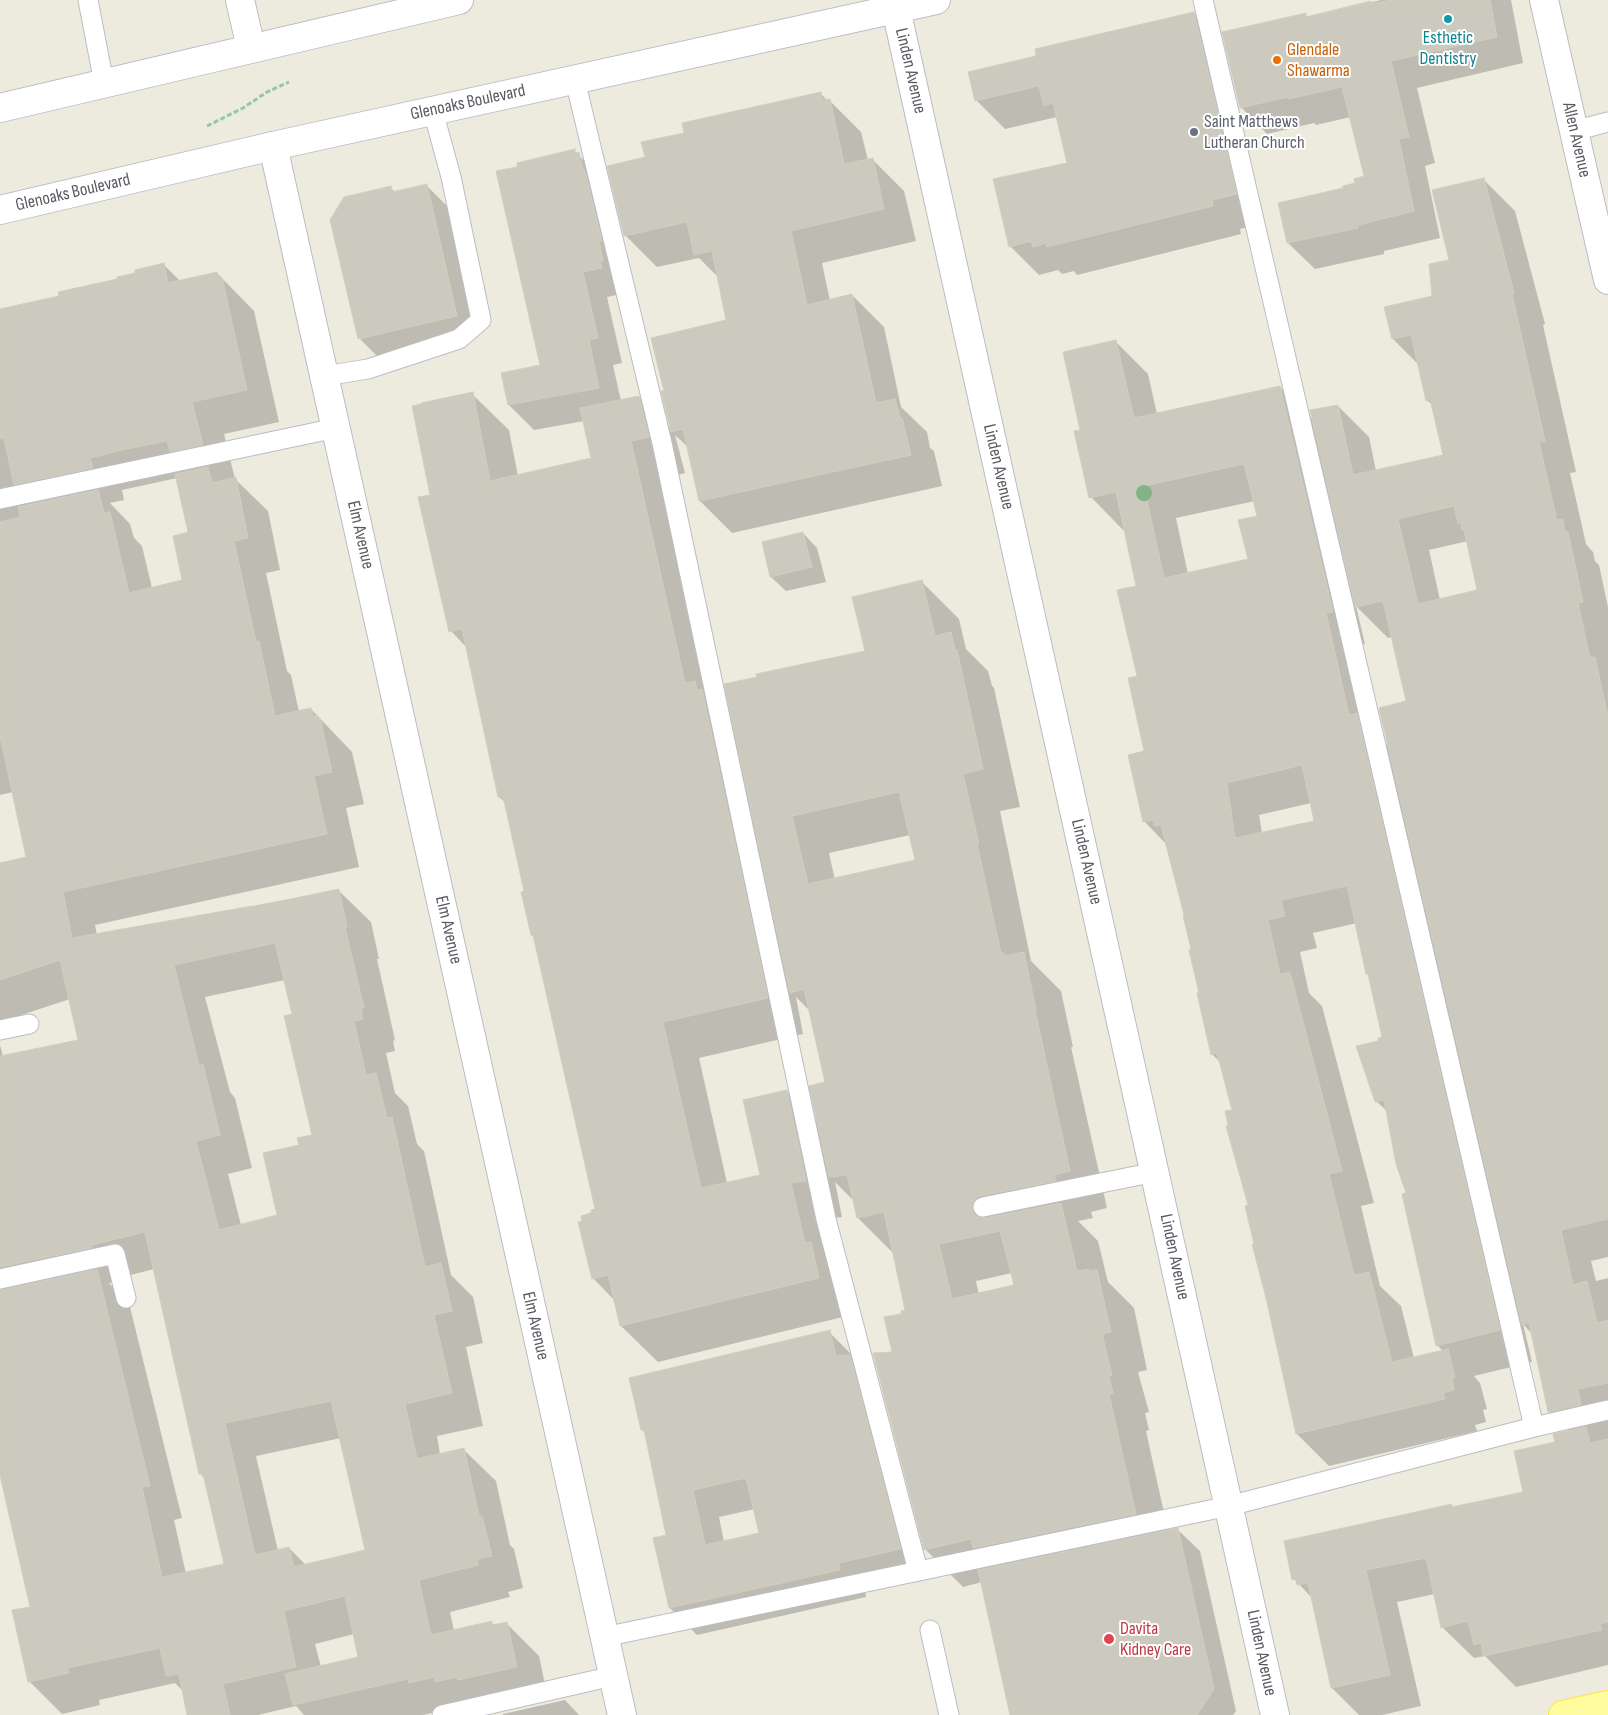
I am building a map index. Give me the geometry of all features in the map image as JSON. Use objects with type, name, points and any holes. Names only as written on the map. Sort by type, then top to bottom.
[{"type":"main road","points":[[1563,1715],[1608,1705]]},
{"type":"street","points":[[240,0],[251,48]]},
{"type":"street","points":[[0,108],[459,0]]},
{"type":"street","name":"Glenoaks Boulevard","points":[[0,210],[273,146],[936,0]]},
{"type":"street","name":"Allen Avenue","points":[[1544,0],[1608,280]]},
{"type":"street","name":"Linden Avenue","points":[[896,9],[1275,1715]]},
{"type":"street","name":"Elm Avenue","points":[[273,146],[622,1715]]},
{"type":"lane","points":[[88,0],[104,83]]},
{"type":"lane","points":[[1203,0],[1534,1427]]},
{"type":"lane","points":[[575,80],[662,443],[826,1219],[918,1571]]},
{"type":"lane","points":[[324,376],[368,369],[458,339],[481,320],[451,177],[433,111]]},
{"type":"lane","points":[[1574,131],[1608,122]]},
{"type":"lane","points":[[0,499],[336,428]]},
{"type":"lane","points":[[0,1030],[29,1024]]},
{"type":"lane","points":[[983,1207],[1155,1172]]},
{"type":"lane","points":[[0,1279],[115,1254],[126,1298]]},
{"type":"lane","points":[[604,1637],[1229,1506],[1534,1427],[1608,1410]]},
{"type":"lane","points":[[930,1630],[949,1715]]},
{"type":"lane","points":[[442,1715],[613,1676]]},
{"type":"path","points":[[207,132],[205,128],[243,108],[267,92],[289,82]]},
{"type":"building","points":[[1392,0],[1490,0],[1497,37],[1391,61],[1409,137],[1399,139],[1414,211],[1358,225],[1358,228],[1287,243],[1278,203],[1343,188],[1343,186],[1355,183],[1354,179],[1364,176],[1342,87],[1240,108],[1222,32],[1306,13],[1306,17],[1371,1],[1371,4]]},
{"type":"building","name":"Saint Matthews Lutheran Church","points":[[1194,12],[1237,194],[1212,200],[1213,206],[1047,247],[1046,243],[1033,247],[1031,241],[1009,247],[993,179],[1067,163],[1053,103],[1044,106],[1039,86],[975,101],[968,72],[1036,56],[1035,49]]},
{"type":"building","points":[[821,92],[822,100],[830,99],[844,164],[873,158],[884,209],[791,231],[807,305],[852,294],[876,403],[895,399],[900,418],[902,418],[911,455],[699,501],[683,429],[671,432],[661,391],[664,391],[651,338],[726,320],[712,251],[694,255],[687,222],[624,236],[607,166],[645,157],[641,142],[684,133],[682,123]]},
{"type":"building","points":[[575,149],[575,153],[579,152],[583,171],[585,171],[602,241],[599,241],[603,261],[600,261],[602,268],[583,272],[598,338],[589,340],[599,388],[508,405],[501,373],[540,365],[496,171],[517,167],[517,163]]},
{"type":"building","points":[[1484,178],[1514,293],[1512,294],[1545,441],[1539,442],[1557,520],[1563,519],[1565,532],[1568,532],[1583,602],[1578,603],[1590,658],[1595,657],[1608,717],[1608,1219],[1561,1230],[1573,1285],[1587,1281],[1597,1323],[1608,1320],[1608,1383],[1578,1389],[1581,1405],[1548,1412],[1529,1323],[1522,1325],[1379,708],[1406,701],[1383,601],[1355,607],[1310,410],[1338,405],[1353,475],[1443,455],[1430,399],[1426,401],[1411,335],[1392,339],[1384,307],[1432,296],[1429,264],[1449,260],[1432,190]],"holes":[[[1454,506],[1458,523],[1461,523],[1462,530],[1464,530],[1477,590],[1418,604],[1398,519]]]},
{"type":"building","points":[[427,184],[457,316],[358,339],[330,220],[344,197],[391,186],[392,192]]},
{"type":"building","points":[[164,263],[168,283],[217,272],[218,278],[222,277],[247,390],[192,402],[203,445],[170,452],[167,441],[122,450],[90,458],[93,468],[14,485],[4,438],[0,439],[0,309],[59,296],[58,292],[117,279],[117,277],[135,273],[135,270]]},
{"type":"building","points":[[1116,340],[1134,418],[1280,386],[1333,612],[1326,613],[1349,715],[1357,713],[1500,1330],[1436,1346],[1402,1194],[1406,1193],[1396,1164],[1384,1100],[1375,1102],[1356,1046],[1378,1041],[1378,1038],[1382,1037],[1347,886],[1281,900],[1285,916],[1268,920],[1280,974],[1290,972],[1342,1171],[1329,1174],[1354,1275],[1369,1272],[1392,1362],[1448,1349],[1455,1377],[1452,1378],[1454,1390],[1443,1393],[1445,1399],[1296,1434],[1252,1244],[1254,1244],[1245,1206],[1248,1205],[1226,1126],[1228,1125],[1225,1111],[1232,1110],[1217,1053],[1211,1055],[1197,993],[1199,993],[1189,950],[1191,949],[1184,915],[1161,825],[1155,826],[1153,820],[1143,822],[1128,755],[1144,751],[1128,678],[1137,676],[1117,590],[1136,586],[1116,492],[1089,498],[1074,431],[1080,430],[1063,352]],"holes":[[[1244,464],[1257,516],[1238,520],[1248,559],[1164,578],[1144,486]],[[1302,765],[1314,821],[1235,838],[1227,783]]]},
{"type":"building","points":[[473,392],[490,481],[591,458],[580,408],[639,396],[649,437],[631,441],[685,683],[695,681],[697,690],[702,689],[768,998],[663,1022],[701,1188],[760,1175],[743,1100],[787,1090],[806,1181],[791,1183],[805,1243],[811,1242],[819,1278],[620,1326],[608,1275],[592,1279],[578,1222],[582,1221],[581,1216],[591,1213],[591,1210],[595,1209],[533,935],[531,935],[521,892],[524,891],[503,796],[498,797],[462,629],[449,632],[418,497],[430,495],[412,406]]},
{"type":"building","points":[[208,467],[212,483],[236,477],[248,538],[234,541],[256,642],[259,641],[275,716],[311,708],[313,716],[317,715],[318,719],[320,718],[332,772],[314,776],[327,834],[63,892],[72,938],[252,907],[339,889],[347,927],[345,927],[364,1008],[361,1008],[363,1019],[354,1021],[366,1075],[376,1073],[387,1118],[392,1117],[425,1267],[441,1263],[452,1311],[434,1315],[452,1393],[405,1404],[417,1459],[464,1448],[479,1516],[482,1516],[492,1556],[477,1559],[478,1565],[419,1580],[431,1635],[492,1621],[492,1625],[507,1622],[517,1667],[458,1680],[457,1677],[435,1682],[434,1677],[409,1683],[408,1679],[293,1705],[285,1674],[358,1657],[345,1596],[284,1611],[296,1667],[223,1684],[230,1715],[187,1715],[179,1674],[166,1676],[160,1648],[67,1668],[69,1673],[28,1682],[12,1610],[30,1607],[0,1475],[0,1290],[97,1269],[150,1486],[142,1487],[162,1577],[224,1564],[203,1474],[199,1474],[145,1232],[91,1245],[92,1248],[0,1267],[0,1056],[78,1040],[60,960],[0,980],[0,863],[26,857],[0,736],[0,522],[20,517],[18,507],[98,490],[104,513],[110,512],[129,593],[182,580],[173,536],[188,532],[175,474]],"holes":[[[275,943],[292,1014],[284,1016],[312,1135],[297,1138],[299,1145],[263,1153],[277,1215],[219,1230],[196,1141],[220,1135],[203,1064],[199,1065],[174,965]],[[331,1401],[365,1550],[294,1567],[289,1547],[255,1555],[225,1423]]]},
{"type":"building","points":[[803,532],[812,567],[770,577],[762,542]]},
{"type":"building","points":[[922,580],[935,636],[951,632],[955,650],[957,650],[983,769],[963,774],[979,844],[977,844],[1001,953],[1004,953],[1004,956],[1024,952],[1070,1171],[1054,1175],[1056,1181],[980,1196],[973,1203],[972,1210],[974,1214],[985,1218],[1061,1203],[1077,1271],[1097,1270],[1111,1332],[1102,1334],[1112,1375],[1109,1376],[1113,1393],[1109,1394],[1136,1514],[973,1548],[971,1539],[924,1550],[873,1353],[892,1352],[884,1317],[901,1314],[901,1311],[905,1310],[884,1212],[857,1218],[847,1175],[829,1177],[809,1086],[825,1082],[804,989],[790,993],[724,684],[757,677],[756,674],[865,651],[852,597]],"holes":[[[899,792],[915,860],[808,884],[792,816]],[[1000,1231],[1014,1285],[952,1299],[939,1244]]]},
{"type":"building","points":[[830,1330],[836,1356],[850,1355],[901,1549],[839,1563],[840,1570],[669,1608],[653,1538],[666,1535],[644,1430],[641,1430],[629,1378]],"holes":[[[746,1478],[759,1533],[705,1545],[693,1490]]]},
{"type":"building","points":[[1586,1427],[1590,1443],[1608,1439],[1608,1622],[1600,1624],[1602,1630],[1483,1656],[1481,1643],[1474,1645],[1468,1621],[1441,1628],[1426,1558],[1366,1570],[1390,1675],[1331,1688],[1308,1583],[1297,1585],[1296,1579],[1292,1580],[1284,1541],[1452,1504],[1452,1507],[1523,1492],[1514,1451],[1555,1442],[1553,1434]]},
{"type":"building","points":[[1178,1528],[1214,1689],[1197,1715],[1010,1715],[978,1570]]},
{"type":"place","name":"Esthetic Dentistry","points":[[1448,19]]},
{"type":"place","name":"Glendale Shawarma","points":[[1277,60]]},
{"type":"place","name":"Saint Matthews Lutheran Church","points":[[1194,132]]},
{"type":"place","name":"Davita Kidney Care","points":[[1109,1639]]}]
